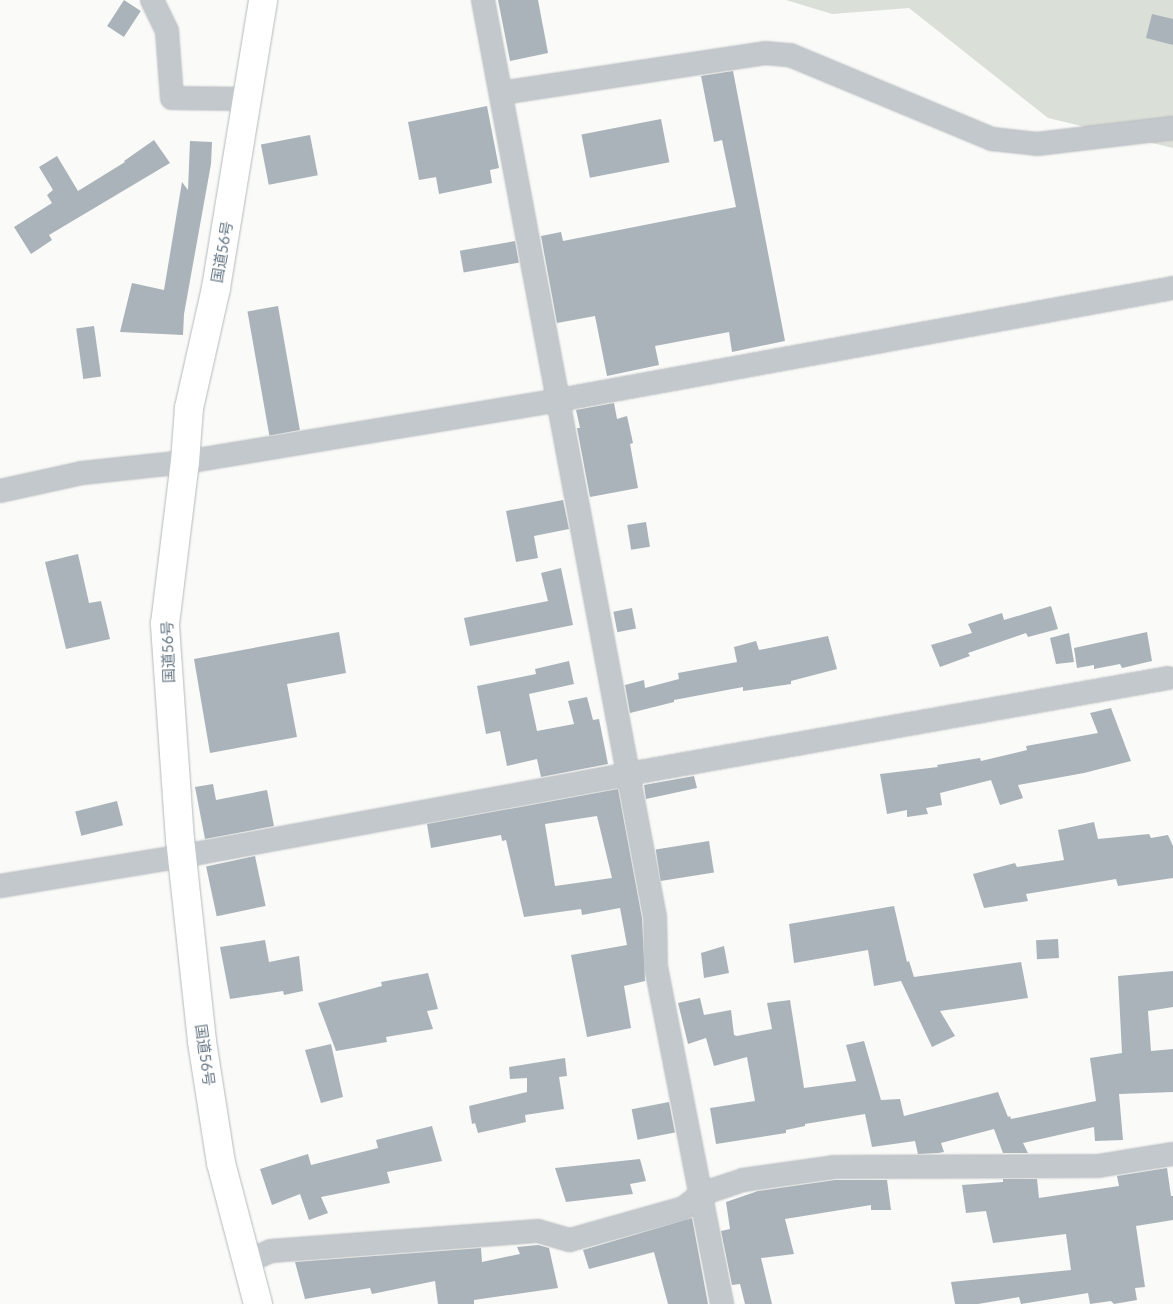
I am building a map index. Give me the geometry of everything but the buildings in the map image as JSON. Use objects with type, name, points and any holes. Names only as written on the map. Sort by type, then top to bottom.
[{"type":"highway","name":"国道56号","points":[[258,1304],[245,1262],[222,1163],[202,1041],[183,856],[165,624],[185,462],[189,408],[216,288],[263,0]]},
{"type":"street","points":[[152,0],[167,31],[172,98],[246,99]]},
{"type":"street","points":[[483,0],[655,917],[656,967],[722,1304]]},
{"type":"street","points":[[501,93],[765,53],[790,55],[992,140],[1037,144],[1173,128]]},
{"type":"street","points":[[0,491],[82,473],[185,462],[559,400],[1173,288]]},
{"type":"street","points":[[0,886],[183,856],[628,774],[1168,678]]},
{"type":"street","points":[[245,1262],[270,1251],[538,1231],[570,1240],[684,1208],[701,1194],[742,1180],[834,1167],[1098,1166],[1173,1154]]},
{"type":"shaded area","points":[[786,0],[1173,0],[1173,148],[1048,118],[909,8],[832,14]]}]
